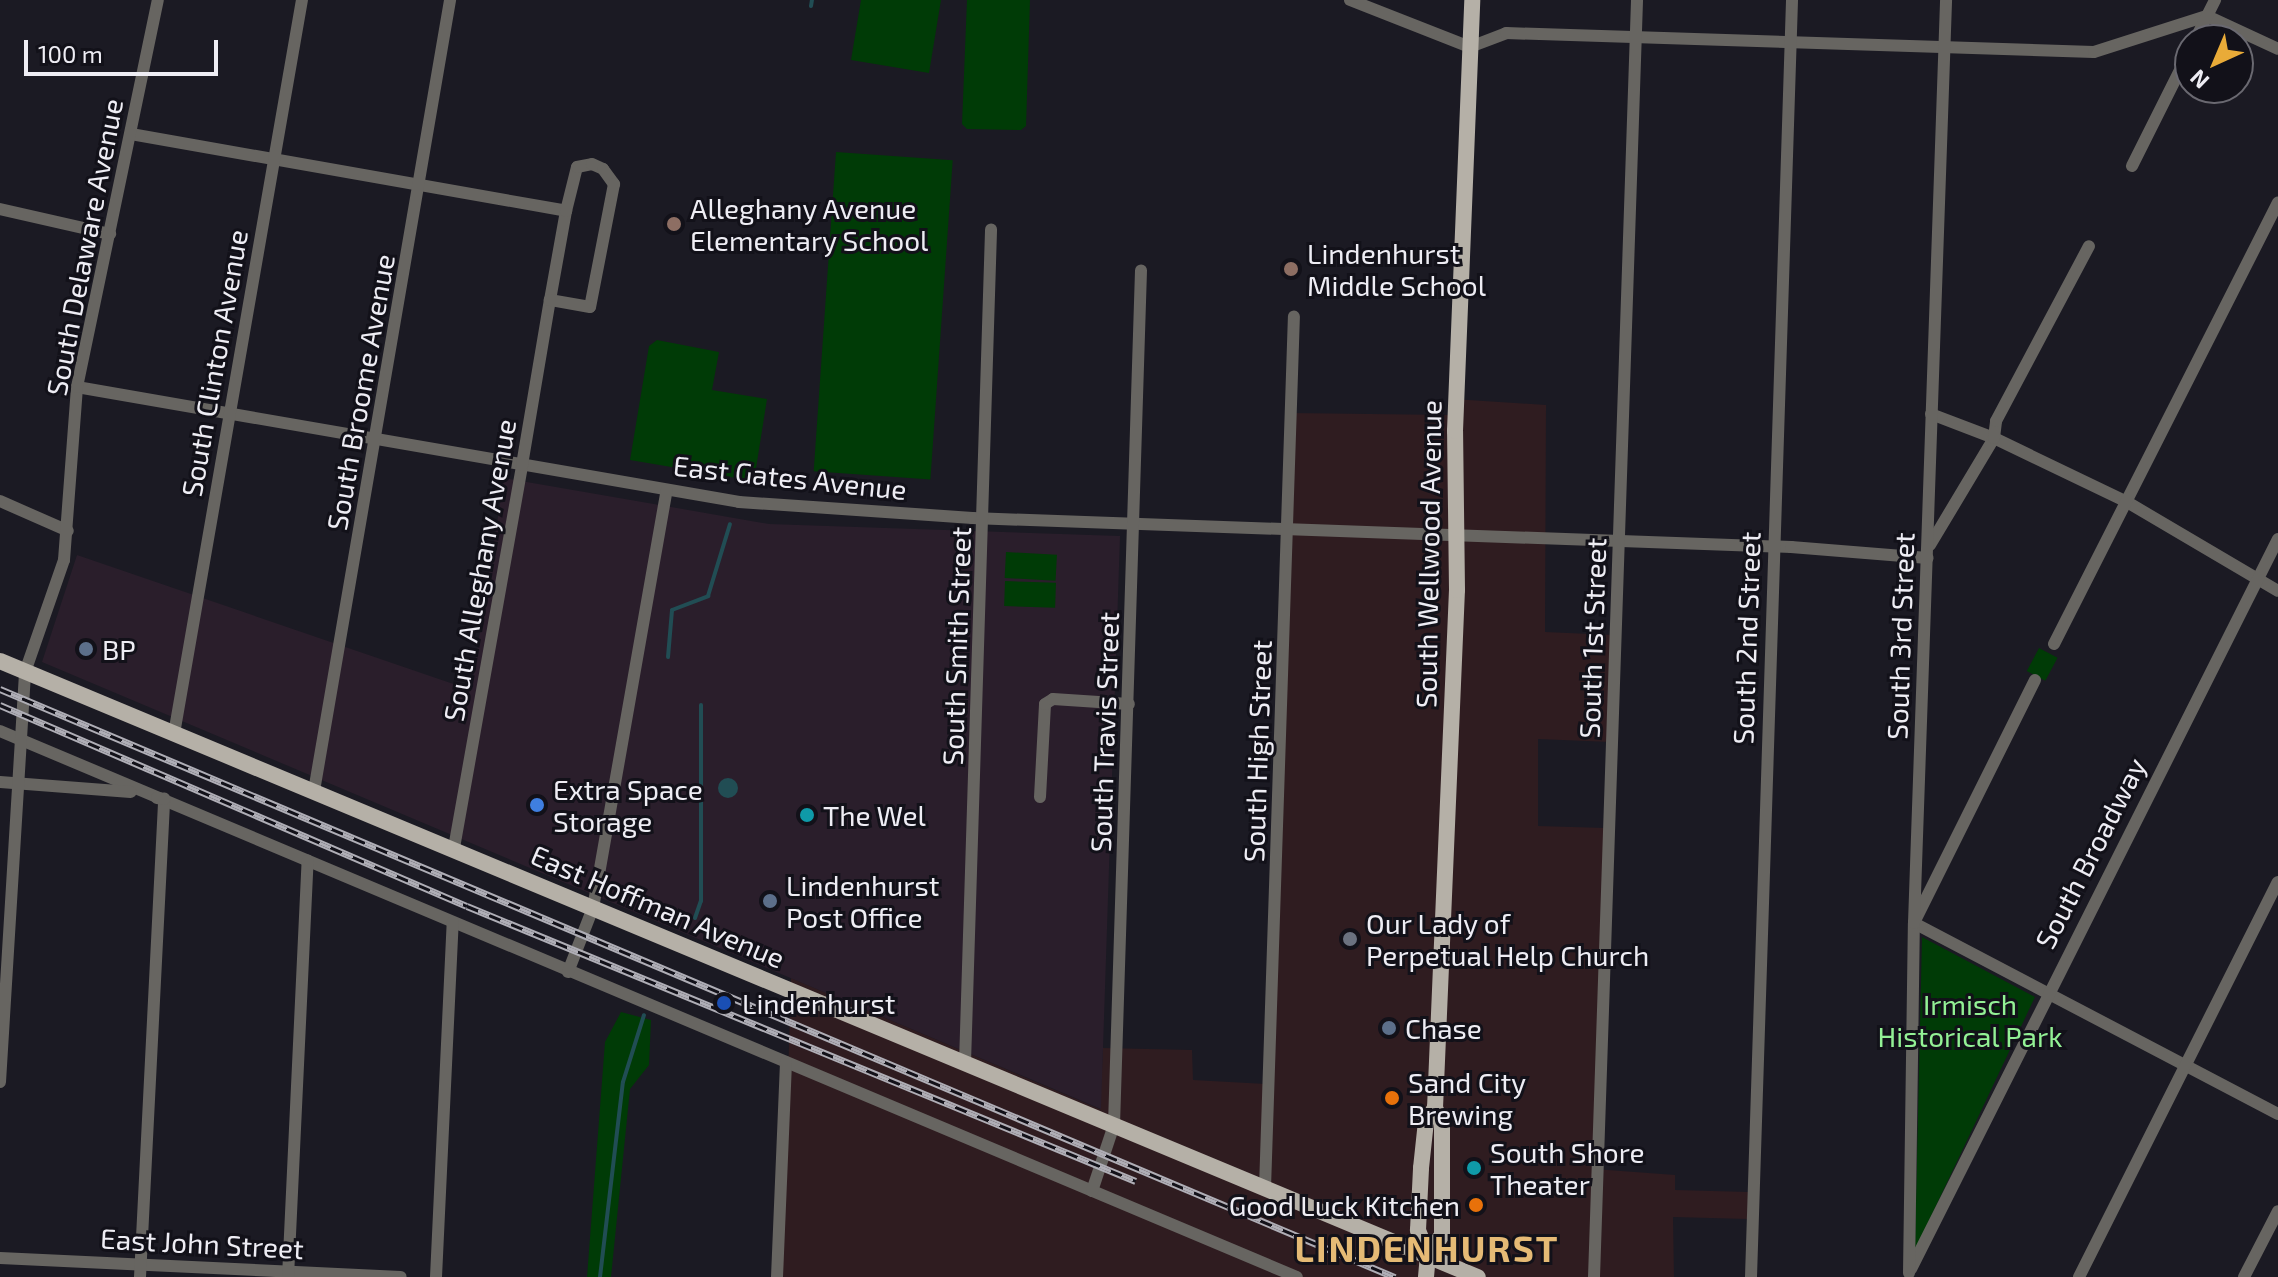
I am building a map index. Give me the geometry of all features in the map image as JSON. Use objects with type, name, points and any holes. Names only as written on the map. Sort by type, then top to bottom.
[{"type":"main road","name":"South Wellwood Avenue","points":[[1428,1255],[1442,1235],[1442,1123],[1435,1108],[1459,538],[1455,431],[1472,0]]},
{"type":"main road","name":"East Hoffman Avenue","points":[[0,661],[1478,1277]]},
{"type":"main road","name":"South Wellwood Avenue","points":[[1426,1277],[1428,1255],[1418,1230],[1426,1121],[1435,1108]]},
{"type":"street","name":"South Delaware Avenue","points":[[0,1082],[15,782],[25,672],[64,560],[77,387],[158,0]]},
{"type":"street","name":"South Clinton Avenue","points":[[174,734],[302,0]]},
{"type":"street","name":"South Broome Avenue","points":[[314,791],[450,0]]},
{"type":"street","points":[[1350,0],[1470,47],[1506,33],[2094,52],[2207,16],[2278,49]]},
{"type":"street","name":"South 1st Street","points":[[1594,1277],[1637,0]]},
{"type":"street","name":"South 2nd Street","points":[[1751,1277],[1772,546],[1792,0]]},
{"type":"street","name":"South 3rd Street","points":[[1908,1275],[1914,923],[1946,0]]},
{"type":"street","points":[[2203,24],[2215,0]]},
{"type":"street","points":[[2132,166],[2174,82]]},
{"type":"street","points":[[131,134],[566,211]]},
{"type":"street","name":"South Alleghany Avenue","points":[[454,848],[522,465],[550,300],[566,211],[579,164],[592,164],[609,174],[614,184],[590,307],[550,300]]},
{"type":"street","points":[[2054,644],[2278,203]]},
{"type":"street","points":[[0,209],[110,234]]},
{"type":"street","name":"South Smith Street","points":[[965,1063],[985,518],[991,229]]},
{"type":"street","points":[[1929,552],[1994,438],[1996,421],[2089,246]]},
{"type":"street","name":"South Travis Street","points":[[1092,1191],[1114,1125],[1141,270]]},
{"type":"street","name":"South High Street","points":[[1265,1188],[1294,316]]},
{"type":"street","name":"East Gates Avenue","points":[[77,387],[739,502],[1133,525],[1929,552]]},
{"type":"street","points":[[1931,414],[1994,438],[2127,502],[2278,591]]},
{"type":"street","points":[[568,972],[593,908],[667,490]]},
{"type":"street","points":[[0,501],[68,531]]},
{"type":"street","name":"South Broadway","points":[[1908,1275],[2046,993],[2278,539]]},
{"type":"street","points":[[2035,680],[1914,923],[2278,1114]]},
{"type":"street","points":[[1040,797],[1043,708],[1048,701],[1129,704]]},
{"type":"street","points":[[0,731],[1297,1277]]},
{"type":"street","points":[[0,782],[105,786],[164,799]]},
{"type":"street","points":[[140,1271],[164,799]]},
{"type":"street","points":[[288,1274],[308,860]]},
{"type":"street","points":[[2079,1277],[2188,1066],[2278,882]]},
{"type":"street","points":[[436,1277],[453,922]]},
{"type":"street","points":[[777,1277],[786,1062]]},
{"type":"street","points":[[2244,1277],[2278,1211]]},
{"type":"street","name":"East John Street","points":[[0,1258],[140,1271],[401,1277]]},
{"type":"shaded area","points":[[1453,399],[1546,405],[1545,632],[1613,635],[1611,742],[1538,739],[1538,826],[1606,828],[1594,1169],[1675,1175],[1675,1190],[1749,1192],[1748,1219],[1673,1217],[1674,1277],[782,1277],[791,978],[1100,1109],[1103,1048],[1192,1050],[1193,1080],[1266,1084],[1288,413],[1451,415]]},
{"type":"shaded area","points":[[504,478],[769,524],[1120,536],[1101,1109],[42,662],[77,555],[471,690]]},
{"type":"green space","points":[[861,0],[941,0],[929,73],[851,60]]},
{"type":"green space","points":[[967,0],[1030,0],[1026,126],[1021,130],[967,129],[962,124]]},
{"type":"green space","points":[[836,152],[953,160],[930,479],[814,471]]},
{"type":"green space","points":[[657,340],[719,352],[712,390],[767,399],[754,481],[630,460],[649,346]]},
{"type":"green space","points":[[1006,552],[1057,555],[1056,581],[1005,578]]},
{"type":"green space","points":[[1005,581],[1056,583],[1055,608],[1004,606]]},
{"type":"green space","points":[[2039,648],[2058,658],[2045,681],[2027,671]]},
{"type":"green space","name":"Irmisch Historical Park","points":[[1922,937],[2035,997],[1915,1250]]},
{"type":"green space","points":[[621,1012],[651,1020],[649,1065],[630,1089],[611,1277],[587,1277],[605,1042]]},
{"type":"water","points":[[728,778],[735,781],[738,788],[735,795],[728,798],[721,795],[718,788],[721,781]]},
{"type":"waterway","points":[[811,6],[812,0]]},
{"type":"waterway","points":[[668,657],[672,610],[708,596],[730,524]]},
{"type":"waterway","points":[[695,918],[701,901],[701,705]]},
{"type":"waterway","points":[[600,1277],[623,1082],[644,1015]]},
{"type":"railway","points":[[0,689],[1395,1277]]},
{"type":"railway","points":[[0,705],[467,906],[1136,1181]]},
{"type":"place","name":"Alleghany Avenue Elementary School","points":[[674,224]]},
{"type":"place","name":"Lindenhurst Middle School","points":[[1291,269]]},
{"type":"place","name":"BP","points":[[86,649]]},
{"type":"place","name":"Extra Space Storage","points":[[537,805]]},
{"type":"place","name":"The Wel","points":[[807,815]]},
{"type":"place","name":"Lindenhurst Post Office","points":[[770,901]]},
{"type":"place","name":"Our Lady of Perpetual Help Church","points":[[1350,939]]},
{"type":"place","name":"Lindenhurst","points":[[724,1003]]},
{"type":"place","name":"Chase","points":[[1389,1028]]},
{"type":"place","name":"Sand City Brewing","points":[[1392,1098]]},
{"type":"place","name":"South Shore Theater","points":[[1474,1168]]},
{"type":"place","name":"Good Luck Kitchen","points":[[1476,1205]]},
{"type":"district","name":"LINDENHURST","points":[[1427,1248]]}]
